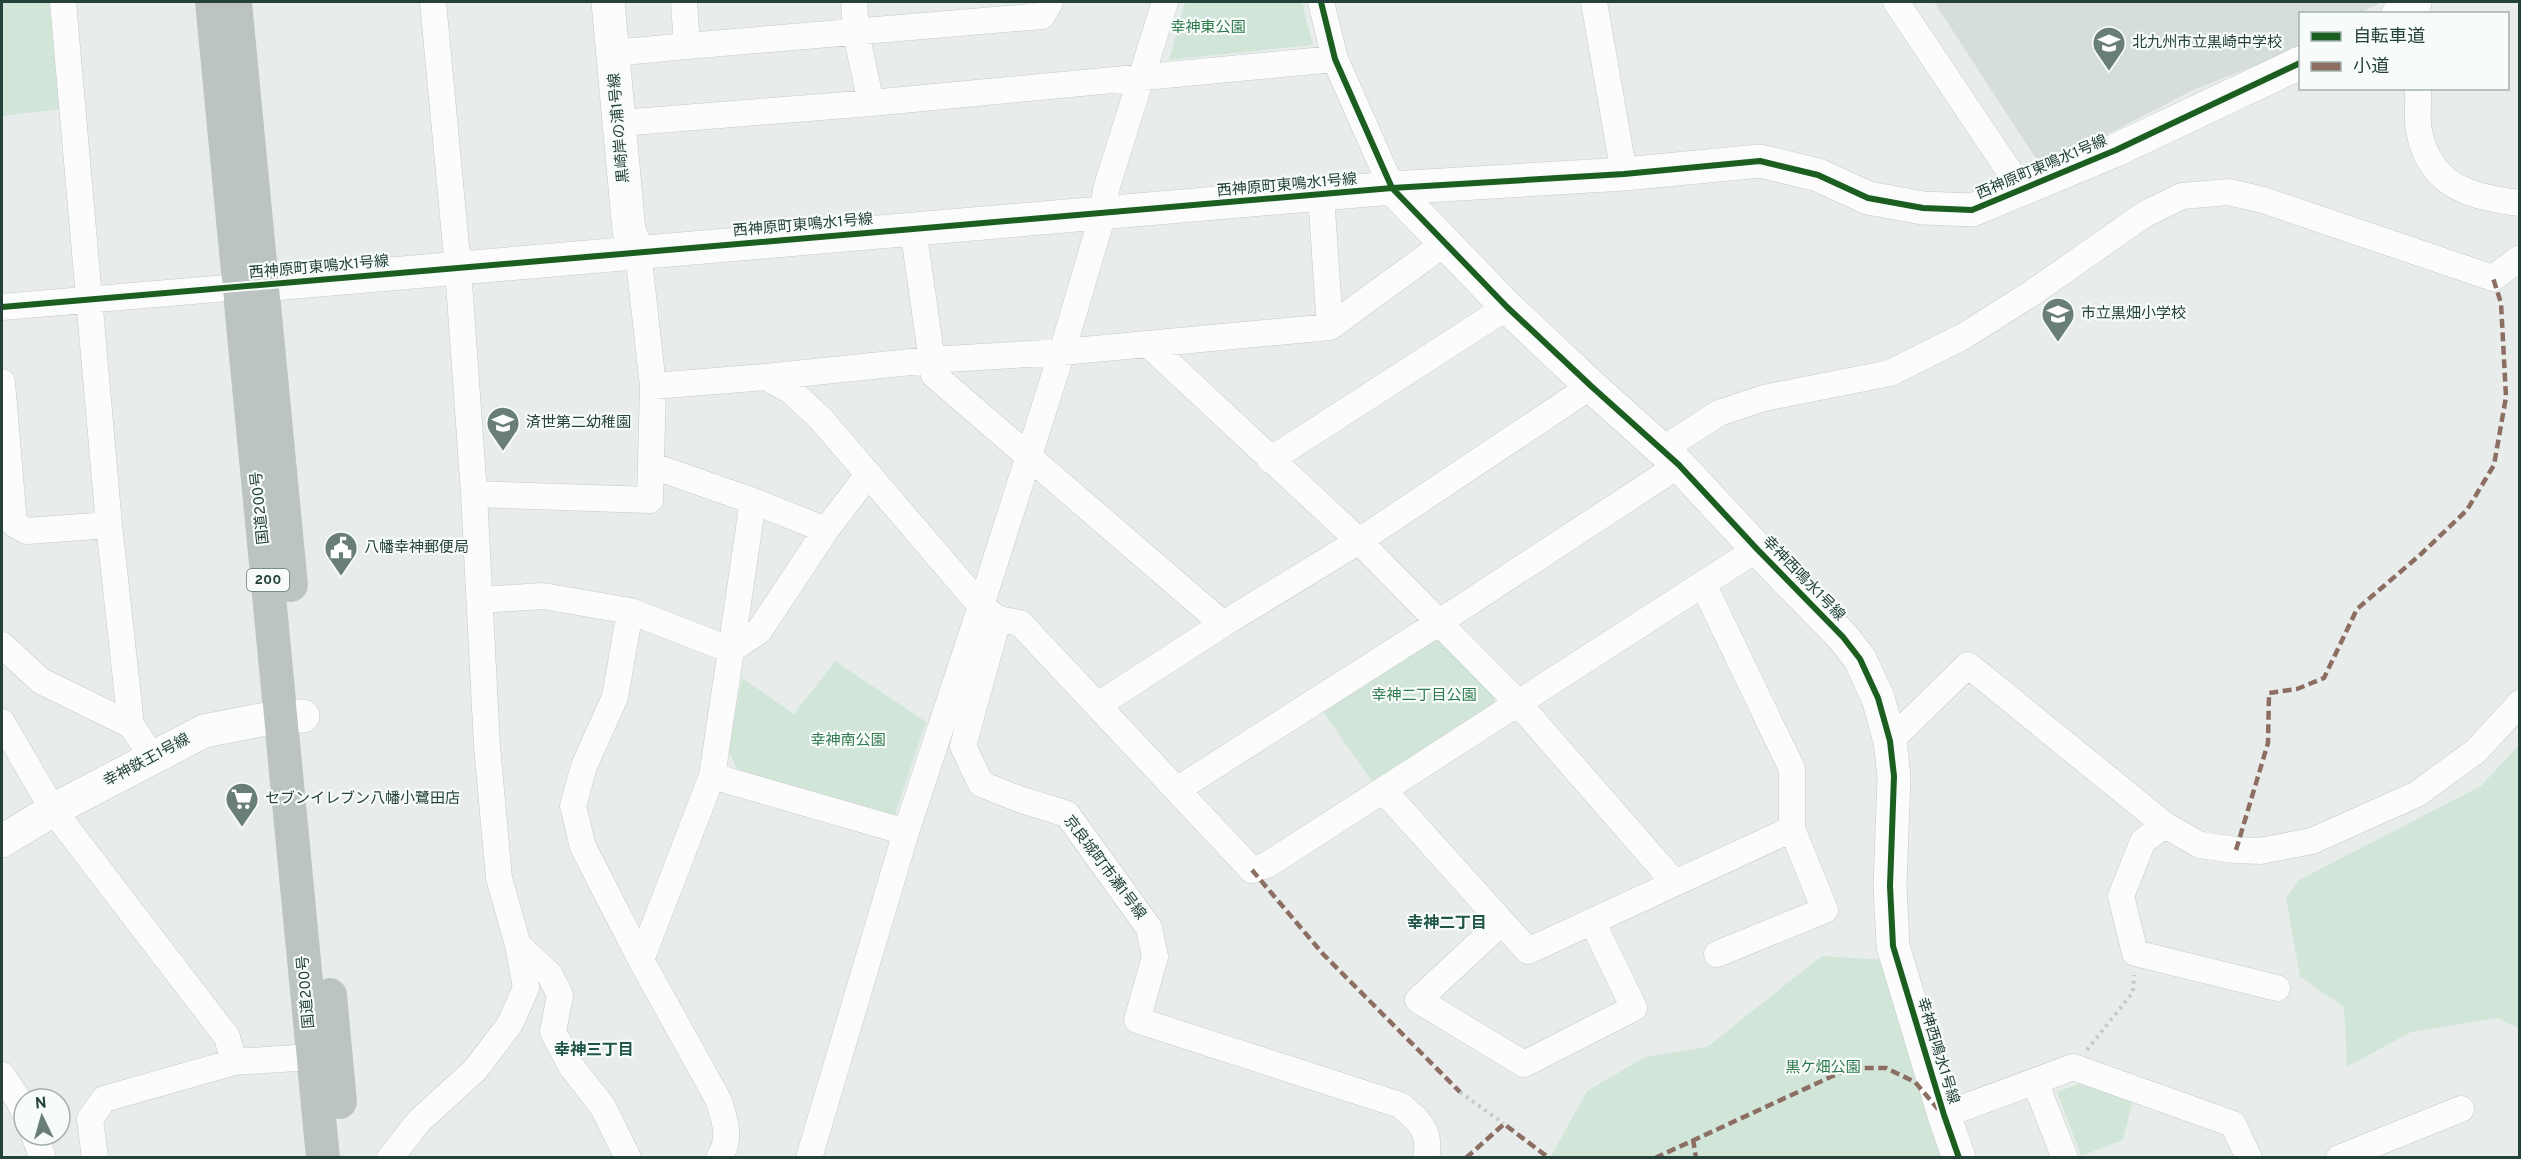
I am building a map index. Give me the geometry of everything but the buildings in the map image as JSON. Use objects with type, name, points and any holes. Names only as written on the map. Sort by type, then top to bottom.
[{"type":"highway","name":"国道200号","points":[[212,2],[251,286]]},
{"type":"highway","name":"国道200号","points":[[235,2],[251,286],[324,1055],[323,1158]]},
{"type":"highway","name":"国道200号","points":[[324,1055],[345,1158]]},
{"type":"street","points":[[63,2],[109,525],[131,725],[153,758]]},
{"type":"street","points":[[390,1158],[419,1121],[475,1070],[510,1024],[526,988],[518,945],[499,878],[487,746],[474,494],[458,268],[433,2]]},
{"type":"street","name":"黒崎岸の浦1号線","points":[[608,2],[621,123],[629,231],[638,252]]},
{"type":"street","points":[[684,2],[687,46]]},
{"type":"street","points":[[854,2],[856,33],[871,103]]},
{"type":"street","points":[[613,53],[1042,16],[1050,2]]},
{"type":"street","points":[[809,1158],[906,832],[990,613],[1029,457],[1103,214],[1106,189],[1165,2]]},
{"type":"street","points":[[1321,2],[1335,59],[1392,188]]},
{"type":"street","points":[[1594,2],[1624,174]]},
{"type":"street","points":[[1896,2],[2022,190]]},
{"type":"street","points":[[621,123],[871,103],[1335,59]]},
{"type":"street","name":"西神原町東鳴水1号線","points":[[251,286],[1392,188],[1624,174],[1760,161],[1818,175],[1868,198],[1923,208],[1972,210],[2116,150],[2299,64]]},
{"type":"street","points":[[2418,90],[2418,128],[2427,159],[2451,184],[2484,199],[2520,203]]},
{"type":"street","name":"幸神西鳴水1号線","points":[[1392,188],[1507,307],[1671,457],[1756,549],[1843,637],[1860,659],[1878,698],[1890,741],[1894,776],[1890,886],[1893,946],[1959,1158]]},
{"type":"street","points":[[1178,789],[1438,623],[1671,457],[1719,413],[1764,398],[1890,373],[1964,336],[2032,293],[2145,214],[2182,196],[2229,192],[2263,200],[2493,278],[2520,258]]},
{"type":"street","points":[[1321,195],[1330,327]]},
{"type":"street","points":[[913,228],[930,360],[934,375],[1223,624]]},
{"type":"street","points":[[653,386],[930,360],[1062,352],[1330,327],[1445,243]]},
{"type":"street","points":[[474,494],[650,500],[653,466],[653,386],[638,252]]},
{"type":"street","points":[[2,306],[251,286]]},
{"type":"street","points":[[1270,460],[1507,307]]},
{"type":"street","points":[[1148,344],[1359,541],[1518,703],[1674,882]]},
{"type":"street","points":[[766,377],[791,390],[820,419],[867,476],[990,613],[1020,623],[1252,870],[1267,865],[1384,791],[1756,549]]},
{"type":"street","points":[[2,382],[14,524],[27,531],[109,525]]},
{"type":"street","points":[[1098,705],[1223,624],[1359,541],[1591,386]]},
{"type":"street","points":[[653,466],[753,501],[826,530]]},
{"type":"street","points":[[731,650],[759,630],[826,530],[867,476]]},
{"type":"street","points":[[641,960],[712,776],[753,501]]},
{"type":"street","points":[[1703,584],[1792,769],[1792,829],[1825,910],[1717,954]]},
{"type":"street","points":[[480,600],[543,596],[630,611],[731,650]]},
{"type":"street","points":[[630,611],[615,697],[584,766],[573,806],[583,847],[641,960],[719,1101],[725,1123],[727,1146],[719,1158]]},
{"type":"street","name":"京良城町市瀬1号線","points":[[990,613],[963,746],[981,784],[1018,799],[1067,814],[1149,927],[1155,957],[1137,1020],[1400,1105],[1421,1122],[1429,1146],[1426,1158]]},
{"type":"street","points":[[2,645],[41,681],[131,725]]},
{"type":"street","points":[[1890,741],[1968,665],[2165,825],[2200,845],[2260,851],[2312,841],[2416,794],[2476,751],[2520,703]]},
{"type":"street","name":"幸神鉄王1号線","points":[[2,841],[53,810],[204,730],[292,716]]},
{"type":"street","points":[[2,722],[53,810],[227,1037],[234,1062]]},
{"type":"street","points":[[712,776],[906,832]]},
{"type":"street","points":[[1384,791],[1528,951],[1792,829]]},
{"type":"street","points":[[2165,825],[2143,841],[2121,896],[2135,953],[2277,988]]},
{"type":"street","points":[[1502,922],[1418,1000],[1524,1064],[1634,1008],[1592,921]]},
{"type":"street","points":[[518,945],[550,975],[560,995],[554,1032],[571,1066],[603,1107],[628,1158]]},
{"type":"street","points":[[95,1158],[90,1119],[104,1099],[234,1062],[324,1055]]},
{"type":"street","points":[[1944,1115],[2073,1067],[2233,1124],[2249,1158]]},
{"type":"street","points":[[2,1075],[12,1090]]},
{"type":"street","points":[[2035,1082],[2065,1158]]},
{"type":"street","points":[[2339,1158],[2460,1109]]},
{"type":"path","points":[[2073,1067],[2133,992],[2135,953]]},
{"type":"path","points":[[1460,1092],[1504,1124]]},
{"type":"shaded area","name":"北九州市立黒崎中学校","points":[[1934,2],[2382,2],[2362,12],[2299,12],[2299,46],[2284,54],[2193,90],[2042,168]]},
{"type":"green space","points":[[2,2],[51,2],[61,109],[2,116]]},
{"type":"green space","name":"幸神東公園","points":[[1185,2],[1302,2],[1313,45],[1169,60]]},
{"type":"green space","name":"幸神二丁目公園","points":[[1427,639],[1440,641],[1494,694],[1495,703],[1374,784],[1323,712]]},
{"type":"green space","name":"幸神南公園","points":[[835,661],[926,722],[895,815],[738,771],[728,750],[742,678],[794,714]]},
{"type":"green space","points":[[2519,745],[2519,1028],[2497,1018],[2411,1032],[2347,1067],[2344,1007],[2300,977],[2286,898],[2299,880],[2481,786]]},
{"type":"green space","name":"黒ケ畑公園","points":[[1822,956],[1886,960],[1944,1158],[1550,1158],[1587,1091],[1645,1057],[1707,1047]]},
{"type":"green space","points":[[2081,1083],[2133,1100],[2123,1140],[2081,1156],[2057,1092]]},
{"type":"marked path","points":[[2236,850],[2268,743],[2269,693],[2297,689],[2324,678],[2357,609],[2420,555],[2467,510],[2494,465],[2506,397],[2501,303],[2493,278]]},
{"type":"marked path","points":[[1252,870],[1323,954],[1460,1092]]},
{"type":"marked path","points":[[1655,1158],[1850,1068],[1886,1068],[1915,1082],[1938,1109]]},
{"type":"marked path","points":[[1466,1158],[1504,1124],[1549,1158]]},
{"type":"marked path","points":[[1693,1139],[1696,1158]]},
{"type":"cycle path","points":[[1321,2],[1335,59],[1392,188],[1507,307],[1679,465],[1843,637],[1860,659],[1878,698],[1890,741],[1894,776],[1890,886],[1893,946],[1959,1158]]},
{"type":"cycle path","points":[[2,307],[1392,188],[1624,174],[1760,161],[1818,175],[1868,198],[1923,208],[1972,210],[2116,150],[2299,63]]},
{"type":"place","name":"北九州市立黒崎中学校","points":[[2109,72]]},
{"type":"place","name":"市立黒畑小学校","points":[[2058,343]]},
{"type":"place","name":"済世第二幼稚園","points":[[503,452]]},
{"type":"place","name":"八幡幸神郵便局","points":[[341,577]]},
{"type":"place","name":"セブンイレブン八幡小鷺田店","points":[[242,828]]},
{"type":"district","name":"幸神二丁目","points":[[1447,924]]},
{"type":"district","name":"幸神三丁目","points":[[594,1051]]}]
